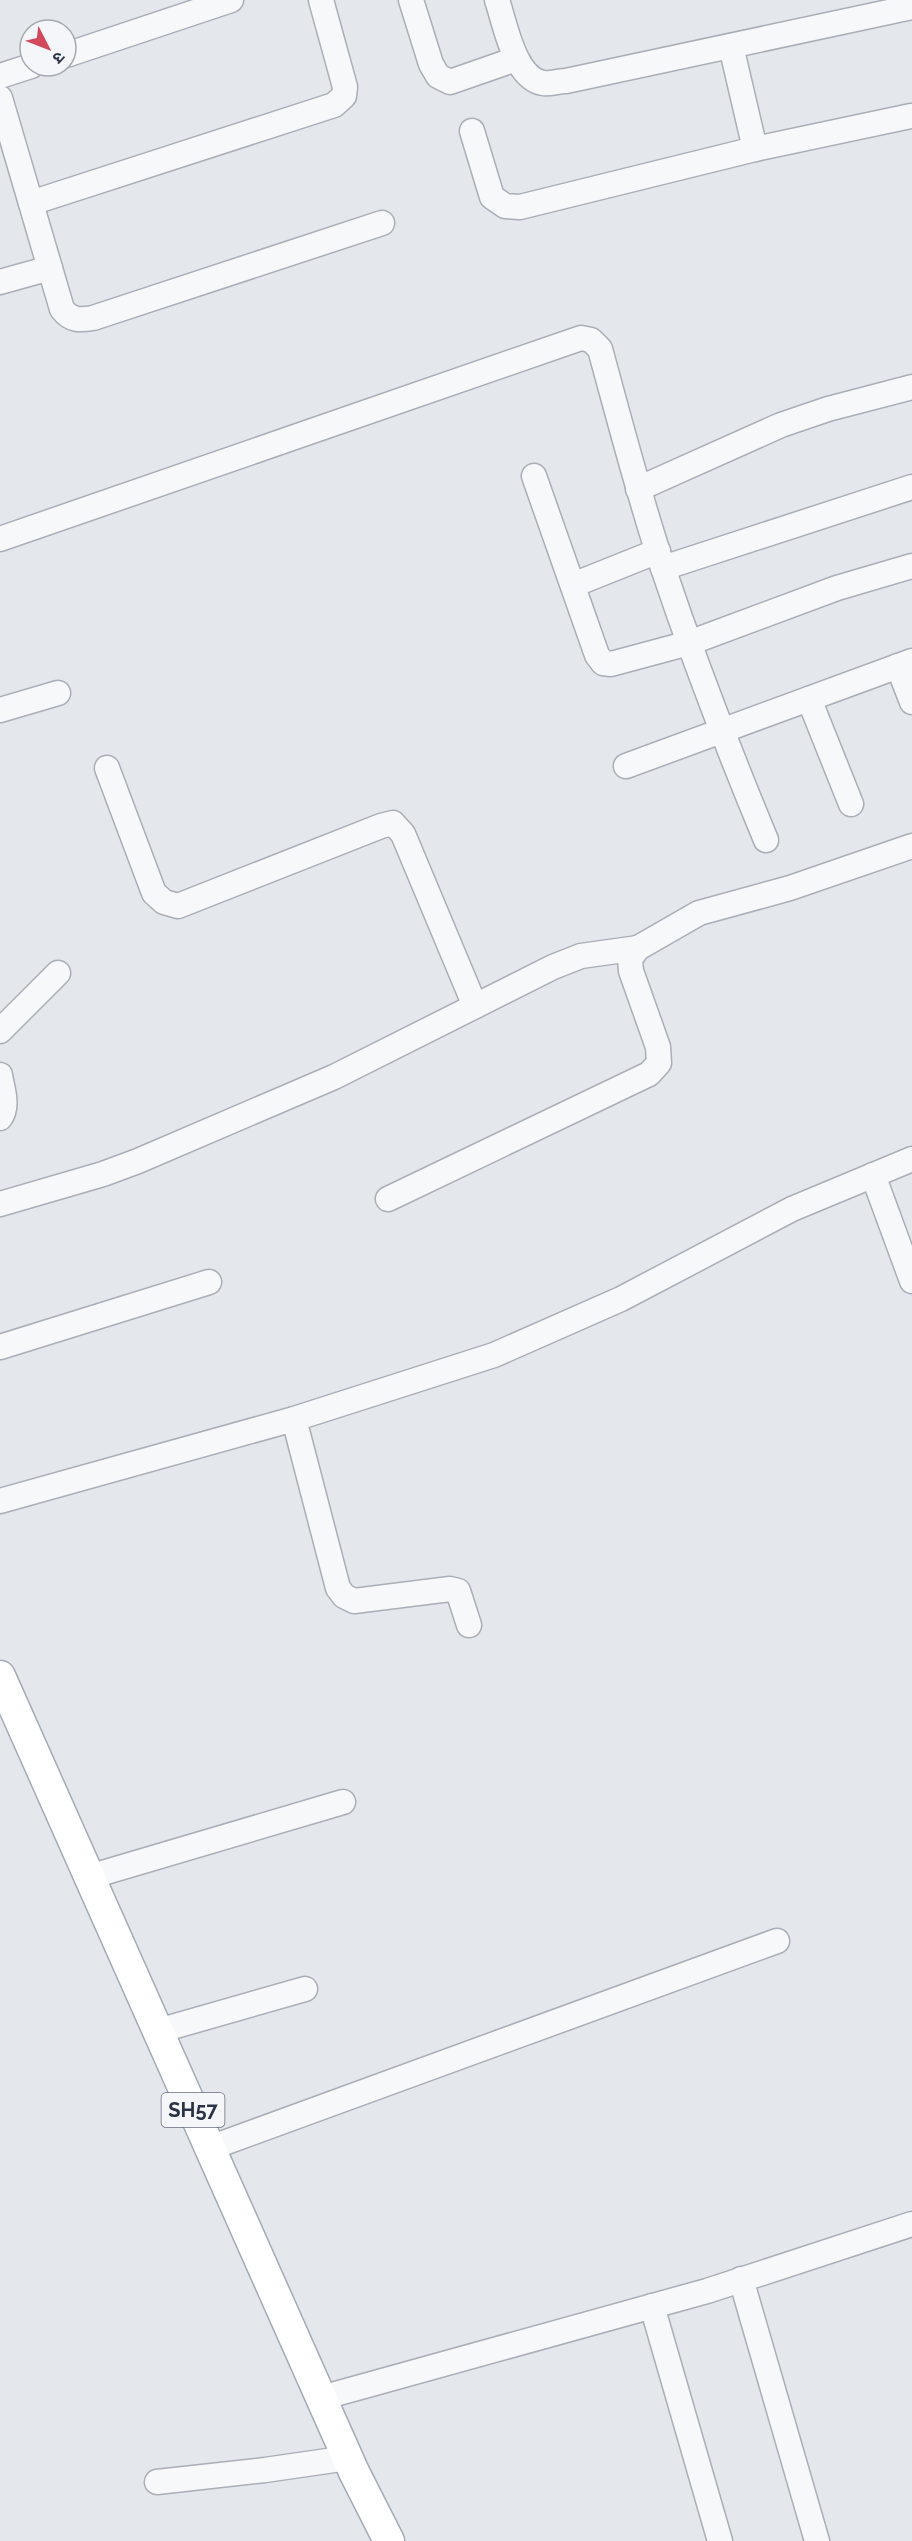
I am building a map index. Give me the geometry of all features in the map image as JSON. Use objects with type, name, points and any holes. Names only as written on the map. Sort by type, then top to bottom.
[{"type":"main road","name":"SH57","points":[[0,1676],[321,2398],[389,2541]]},
{"type":"street","points":[[78,51],[231,0]]},
{"type":"street","points":[[31,203],[334,105],[344,96],[345,87],[321,0]]},
{"type":"street","points":[[411,0],[431,64],[438,76],[450,82],[516,59]]},
{"type":"street","points":[[498,0],[516,59],[528,75],[542,83],[566,81],[912,7]]},
{"type":"street","points":[[731,46],[755,149]]},
{"type":"street","points":[[0,76],[18,70]]},
{"type":"street","points":[[0,98],[62,309],[68,317],[79,320],[93,318],[382,223]]},
{"type":"street","points":[[472,131],[492,197],[505,206],[520,207],[755,149],[911,116]]},
{"type":"street","points":[[0,282],[50,268]]},
{"type":"street","points":[[0,539],[581,338],[591,339],[600,349],[660,560],[720,731],[766,840]]},
{"type":"street","points":[[639,489],[781,425],[828,409],[912,387]]},
{"type":"street","points":[[534,476],[597,655],[603,663],[611,664],[689,643],[837,588],[912,566]]},
{"type":"street","points":[[573,585],[912,487]]},
{"type":"street","points":[[626,766],[905,663],[912,702]]},
{"type":"street","points":[[0,710],[58,693]]},
{"type":"street","points":[[809,699],[851,804]]},
{"type":"street","points":[[107,768],[154,892],[164,902],[178,906],[393,823],[403,834],[475,1006]]},
{"type":"street","points":[[0,1204],[103,1174],[138,1161],[334,1077],[553,967],[581,956],[638,948],[699,913],[790,888],[912,846]]},
{"type":"street","points":[[388,1199],[650,1074],[659,1063],[658,1047],[631,971],[630,959],[638,948]]},
{"type":"street","points":[[0,1031],[58,973]]},
{"type":"street","points":[[0,1075],[5,1103],[4,1112],[0,1118]]},
{"type":"street","points":[[0,1501],[294,1419],[504,1350],[621,1299],[792,1209],[912,1159]]},
{"type":"street","points":[[873,1175],[912,1281]]},
{"type":"street","points":[[0,1347],[209,1282]]},
{"type":"street","points":[[294,1419],[338,1588],[344,1596],[354,1600],[450,1589],[458,1591],[462,1597],[469,1625]]},
{"type":"street","points":[[89,1877],[343,1802]]},
{"type":"street","points":[[210,2148],[777,1941]]},
{"type":"street","points":[[158,2031],[305,1989]]},
{"type":"street","points":[[321,2398],[652,2306],[912,2224]]},
{"type":"street","points":[[741,2279],[817,2541]]},
{"type":"street","points":[[652,2306],[720,2541]]},
{"type":"street","points":[[158,2482],[348,2458]]}]
